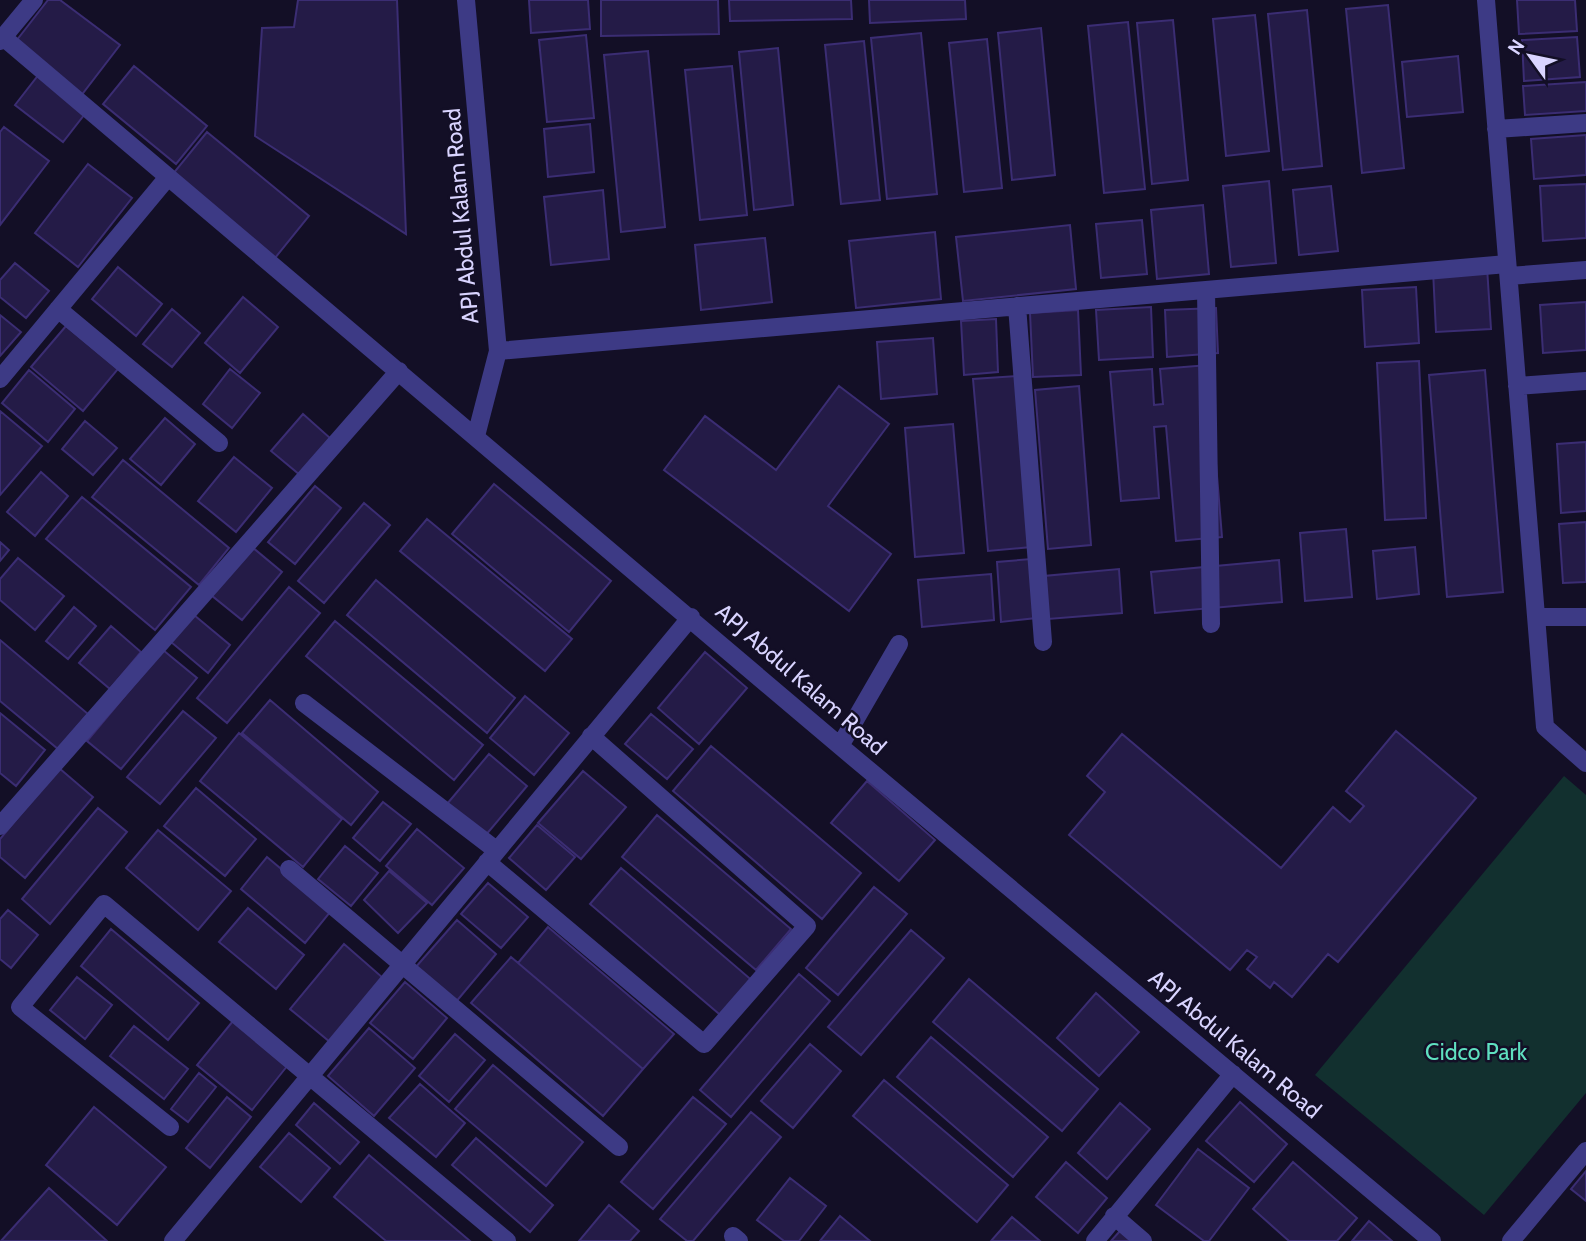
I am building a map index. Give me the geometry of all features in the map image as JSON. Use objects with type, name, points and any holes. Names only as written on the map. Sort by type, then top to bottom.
[{"type":"street","points":[[34,0],[1,39],[476,436]]},
{"type":"street","name":"APJ Abdul Kalam Road","points":[[466,0],[498,351],[476,436],[840,746],[1432,1241]]},
{"type":"street","points":[[1486,0],[1545,727],[1586,763]]},
{"type":"street","points":[[1496,129],[1586,123]]},
{"type":"street","points":[[0,379],[168,177]]},
{"type":"street","points":[[498,351],[1206,290],[1508,270],[1586,270]]},
{"type":"street","points":[[1206,290],[1211,624]]},
{"type":"street","points":[[1017,306],[1043,642]]},
{"type":"street","points":[[58,309],[219,443]]},
{"type":"street","points":[[0,826],[399,371]]},
{"type":"street","points":[[1517,386],[1586,381]]},
{"type":"street","points":[[173,1241],[691,617]]},
{"type":"street","points":[[1537,617],[1586,617]]},
{"type":"street","points":[[840,746],[899,644]]},
{"type":"street","points":[[304,704],[492,856],[704,1044],[807,926],[591,736]]},
{"type":"street","points":[[289,869],[619,1147]]},
{"type":"street","points":[[170,1127],[20,1007],[104,904],[507,1241]]},
{"type":"street","points":[[1096,1241],[1233,1074]]},
{"type":"street","points":[[1511,1241],[1586,1151]]},
{"type":"street","points":[[1114,1216],[1143,1241]]},
{"type":"green space","name":"Cidco Park","points":[[1564,776],[1586,795],[1586,1093],[1484,1215],[1315,1075]]},
{"type":"building","points":[[48,0],[60,0],[120,45],[80,97],[13,45]]},
{"type":"building","points":[[298,0],[397,0],[406,234],[255,136],[262,28],[294,27]]},
{"type":"building","points":[[529,0],[588,0],[590,29],[531,33]]},
{"type":"building","points":[[601,0],[718,0],[719,34],[601,36]]},
{"type":"building","points":[[729,0],[851,0],[852,19],[730,21]]},
{"type":"building","points":[[869,0],[965,0],[966,19],[870,23]]},
{"type":"building","points":[[1517,0],[1575,0],[1577,31],[1519,34]]},
{"type":"building","points":[[1388,5],[1404,168],[1362,173],[1346,9]]},
{"type":"building","points":[[1307,10],[1322,166],[1283,170],[1268,14]]},
{"type":"building","points":[[1255,15],[1269,151],[1226,156],[1213,19]]},
{"type":"building","points":[[1173,20],[1188,180],[1152,184],[1137,23]]},
{"type":"building","points":[[1128,22],[1145,189],[1104,193],[1088,26]]},
{"type":"building","points":[[1041,28],[1055,175],[1012,180],[998,33]]},
{"type":"building","points":[[921,33],[937,194],[887,199],[871,38]]},
{"type":"building","points":[[586,35],[594,118],[547,122],[539,40]]},
{"type":"building","points":[[1577,37],[1580,77],[1524,81],[1522,40]]},
{"type":"building","points":[[987,39],[1002,188],[964,192],[949,43]]},
{"type":"building","points":[[864,41],[880,200],[841,204],[825,45]]},
{"type":"building","points":[[778,48],[793,205],[754,210],[739,52]]},
{"type":"building","points":[[648,51],[665,227],[621,232],[604,55]]},
{"type":"building","points":[[1458,56],[1463,112],[1407,117],[1402,62]]},
{"type":"building","points":[[134,66],[207,126],[176,164],[103,104]]},
{"type":"building","points":[[732,66],[747,215],[700,220],[685,70]]},
{"type":"building","points":[[40,73],[88,110],[63,142],[15,105]]},
{"type":"building","points":[[1586,82],[1586,111],[1525,115],[1523,86]]},
{"type":"building","points":[[590,124],[594,172],[548,177],[544,129]]},
{"type":"building","points":[[4,127],[49,161],[0,225],[0,132]]},
{"type":"building","points":[[207,132],[309,216],[275,258],[172,175]]},
{"type":"building","points":[[1586,135],[1586,175],[1534,179],[1531,139]]},
{"type":"building","points":[[88,164],[132,198],[78,267],[35,233]]},
{"type":"building","points":[[1269,181],[1276,263],[1231,267],[1223,186]]},
{"type":"building","points":[[1586,184],[1586,238],[1543,241],[1540,186]]},
{"type":"building","points":[[1331,186],[1338,251],[1299,255],[1293,190]]},
{"type":"building","points":[[603,190],[609,259],[551,265],[544,197]]},
{"type":"building","points":[[1203,205],[1209,274],[1157,279],[1151,210]]},
{"type":"building","points":[[1142,220],[1147,274],[1101,278],[1096,224]]},
{"type":"building","points":[[1070,225],[1076,289],[963,301],[956,237]]},
{"type":"building","points":[[935,232],[941,299],[856,308],[849,241]]},
{"type":"building","points":[[765,238],[772,302],[701,310],[695,245]]},
{"type":"building","points":[[15,263],[49,291],[26,318],[0,297],[0,280]]},
{"type":"building","points":[[118,267],[162,304],[136,336],[92,299]]},
{"type":"building","points":[[1487,267],[1491,329],[1436,332],[1433,270]]},
{"type":"building","points":[[1416,287],[1419,343],[1365,347],[1362,290]]},
{"type":"building","points":[[243,297],[278,327],[240,373],[205,343]]},
{"type":"building","points":[[1586,302],[1586,350],[1543,353],[1540,305]]},
{"type":"building","points":[[1151,307],[1153,357],[1099,360],[1096,310]]},
{"type":"building","points":[[1216,308],[1218,353],[1167,357],[1165,310]]},
{"type":"building","points":[[172,309],[200,333],[172,367],[143,344]]},
{"type":"building","points":[[1078,310],[1081,375],[1033,377],[1030,313]]},
{"type":"building","points":[[0,315],[21,332],[0,356]]},
{"type":"building","points":[[996,319],[998,372],[964,375],[961,321]]},
{"type":"building","points":[[66,326],[118,369],[83,411],[31,367]]},
{"type":"building","points":[[933,338],[937,394],[881,399],[877,342]]},
{"type":"building","points":[[1419,361],[1426,518],[1385,520],[1377,363]]},
{"type":"building","points":[[1208,365],[1222,537],[1176,541],[1166,426],[1154,427],[1159,498],[1121,501],[1110,372],[1152,369],[1154,405],[1163,404],[1160,369]]},
{"type":"building","points":[[230,369],[260,393],[232,428],[203,404]]},
{"type":"building","points":[[29,370],[75,409],[48,442],[2,403]]},
{"type":"building","points":[[1485,370],[1503,592],[1447,597],[1429,375]]},
{"type":"building","points":[[1017,376],[1031,547],[988,551],[973,379]]},
{"type":"building","points":[[839,386],[889,424],[828,506],[891,554],[849,611],[664,470],[705,416],[776,470]]},
{"type":"building","points":[[1079,386],[1091,545],[1048,549],[1035,390]]},
{"type":"building","points":[[0,411],[42,446],[0,495]]},
{"type":"building","points":[[303,414],[330,438],[300,475],[271,451]]},
{"type":"building","points":[[165,418],[195,444],[161,485],[130,459]]},
{"type":"building","points":[[85,421],[117,448],[93,475],[62,449]]},
{"type":"building","points":[[953,424],[964,553],[915,557],[905,428]]},
{"type":"building","points":[[1586,442],[1586,511],[1561,513],[1557,444]]},
{"type":"building","points":[[234,457],[272,488],[236,532],[198,501]]},
{"type":"building","points":[[123,460],[229,548],[199,585],[92,497]]},
{"type":"building","points":[[41,472],[68,496],[35,536],[7,512]]},
{"type":"building","points":[[494,484],[611,581],[569,632],[452,534]]},
{"type":"building","points":[[315,486],[341,508],[295,564],[268,542]]},
{"type":"building","points":[[82,497],[191,587],[155,630],[46,539]]},
{"type":"building","points":[[364,503],[390,525],[324,603],[298,581]]},
{"type":"building","points":[[427,519],[572,639],[545,671],[400,551]]},
{"type":"building","points":[[1586,522],[1586,582],[1563,583],[1559,524]]},
{"type":"building","points":[[1346,529],[1352,597],[1305,601],[1300,533]]},
{"type":"building","points":[[0,542],[9,550],[0,561]]},
{"type":"building","points":[[252,547],[282,572],[242,620],[211,595]]},
{"type":"building","points":[[1415,547],[1419,594],[1377,599],[1373,551]]},
{"type":"building","points":[[18,558],[64,596],[35,630],[0,600],[0,579]]},
{"type":"building","points":[[1031,559],[1036,618],[1001,622],[997,562]]},
{"type":"building","points":[[1279,560],[1282,602],[1155,613],[1151,572]]},
{"type":"building","points":[[1119,569],[1122,613],[1048,619],[1044,576]]},
{"type":"building","points":[[991,574],[994,620],[922,627],[918,580]]},
{"type":"building","points":[[376,580],[515,698],[487,733],[347,615]]},
{"type":"building","points":[[289,587],[320,613],[227,723],[197,698]]},
{"type":"building","points":[[74,607],[96,626],[68,659],[46,641]]},
{"type":"building","points":[[194,615],[230,645],[208,673],[171,642]]},
{"type":"building","points":[[335,621],[483,745],[454,780],[306,656]]},
{"type":"building","points":[[111,626],[141,652],[110,689],[79,663]]},
{"type":"building","points":[[0,640],[88,714],[58,749],[0,701]]},
{"type":"building","points":[[163,650],[197,678],[121,769],[87,741]]},
{"type":"building","points":[[705,652],[747,688],[699,744],[658,708]]},
{"type":"building","points":[[525,696],[569,733],[534,775],[490,738]]},
{"type":"building","points":[[270,700],[378,792],[351,825],[242,733]]},
{"type":"building","points":[[183,711],[216,738],[160,804],[127,777]]},
{"type":"building","points":[[0,713],[45,750],[16,786],[0,773]]},
{"type":"building","points":[[651,714],[693,749],[667,779],[625,744]]},
{"type":"building","points":[[1396,731],[1476,798],[1338,962],[1328,954],[1292,997],[1274,982],[1270,988],[1247,969],[1257,957],[1247,950],[1230,970],[1069,835],[1105,792],[1087,776],[1122,734],[1281,868],[1333,807],[1350,822],[1364,806],[1346,791]]},
{"type":"building","points":[[239,733],[342,819],[303,867],[200,781]]},
{"type":"building","points":[[711,746],[861,873],[822,919],[673,791]]},
{"type":"building","points":[[489,754],[527,786],[485,836],[447,804]]},
{"type":"building","points":[[59,768],[93,797],[25,878],[0,857],[0,839]]},
{"type":"building","points":[[583,771],[626,807],[581,859],[538,823]]},
{"type":"building","points":[[867,781],[935,840],[899,881],[831,823]]},
{"type":"building","points":[[196,788],[256,839],[225,876],[164,826]]},
{"type":"building","points":[[383,802],[411,824],[380,861],[353,838]]},
{"type":"building","points":[[98,808],[127,832],[50,924],[22,899]]},
{"type":"building","points":[[657,815],[791,929],[756,970],[622,857]]},
{"type":"building","points":[[537,825],[575,857],[546,890],[509,858]]},
{"type":"building","points":[[417,829],[464,868],[432,905],[386,866]]},
{"type":"building","points":[[158,830],[231,891],[198,930],[126,868]]},
{"type":"building","points":[[345,846],[378,873],[351,906],[318,879]]},
{"type":"building","points":[[267,857],[331,911],[305,943],[241,889]]},
{"type":"building","points":[[621,868],[755,983],[725,1019],[590,904]]},
{"type":"building","points":[[389,871],[427,903],[398,933],[364,900]]},
{"type":"building","points":[[488,883],[528,917],[501,948],[461,914]]},
{"type":"building","points":[[874,887],[907,914],[838,995],[806,968]]},
{"type":"building","points":[[248,908],[304,955],[276,989],[219,942]]},
{"type":"building","points":[[8,910],[38,935],[11,968],[0,959],[0,919]]},
{"type":"building","points":[[457,920],[496,954],[455,1003],[415,968]]},
{"type":"building","points":[[548,927],[674,1034],[643,1069],[518,963]]},
{"type":"building","points":[[111,929],[199,1003],[168,1040],[81,966]]},
{"type":"building","points":[[911,930],[944,958],[861,1055],[828,1027]]},
{"type":"building","points":[[344,944],[383,978],[330,1042],[290,1009]]},
{"type":"building","points":[[511,957],[643,1069],[603,1116],[471,1003]]},
{"type":"building","points":[[799,974],[830,1001],[731,1117],[700,1090]]},
{"type":"building","points":[[77,977],[112,1005],[85,1039],[50,1010]]},
{"type":"building","points":[[969,979],[1098,1089],[1062,1131],[933,1022]]},
{"type":"building","points":[[405,982],[447,1018],[413,1059],[370,1023]]},
{"type":"building","points":[[1096,993],[1139,1032],[1099,1076],[1057,1038]]},
{"type":"building","points":[[233,1021],[288,1065],[252,1110],[197,1065]]},
{"type":"building","points":[[134,1026],[188,1069],[164,1099],[110,1056]]},
{"type":"building","points":[[369,1028],[415,1068],[374,1116],[328,1076]]},
{"type":"building","points":[[455,1034],[485,1060],[449,1102],[419,1076]]},
{"type":"building","points":[[931,1037],[1048,1137],[1013,1177],[897,1077]]},
{"type":"building","points":[[810,1044],[841,1071],[793,1128],[761,1101]]},
{"type":"building","points":[[493,1065],[583,1142],[546,1186],[455,1109]]},
{"type":"building","points":[[199,1073],[216,1087],[188,1122],[171,1109]]},
{"type":"building","points":[[884,1080],[1008,1185],[977,1222],[853,1116]]},
{"type":"building","points":[[420,1084],[465,1123],[436,1157],[389,1118]]},
{"type":"building","points":[[227,1097],[251,1117],[210,1168],[186,1148]]},
{"type":"building","points":[[693,1097],[726,1124],[653,1209],[621,1182]]},
{"type":"building","points":[[1240,1102],[1287,1144],[1254,1182],[1206,1141]]},
{"type":"building","points":[[314,1103],[359,1142],[340,1164],[296,1125]]},
{"type":"building","points":[[1120,1103],[1150,1129],[1107,1179],[1078,1153]]},
{"type":"building","points":[[94,1107],[166,1167],[117,1225],[46,1165]]},
{"type":"building","points":[[751,1112],[781,1137],[693,1241],[687,1241],[660,1219]]},
{"type":"building","points":[[289,1133],[330,1168],[301,1202],[260,1167]]},
{"type":"building","points":[[476,1138],[553,1205],[530,1232],[452,1165]]},
{"type":"building","points":[[1198,1149],[1249,1188],[1209,1241],[1204,1241],[1156,1205]]},
{"type":"building","points":[[369,1155],[470,1241],[386,1241],[334,1197]]},
{"type":"building","points":[[1066,1162],[1107,1198],[1078,1233],[1036,1197]]},
{"type":"building","points":[[1293,1162],[1357,1218],[1337,1241],[1289,1241],[1253,1209]]},
{"type":"building","points":[[1586,1171],[1586,1201],[1571,1189]]},
{"type":"building","points":[[790,1178],[826,1206],[799,1241],[784,1241],[757,1220]]},
{"type":"building","points":[[49,1188],[107,1241],[1,1241]]},
{"type":"building","points":[[609,1205],[639,1231],[630,1241],[579,1241]]},
{"type":"building","points":[[840,1216],[870,1241],[820,1241]]},
{"type":"building","points":[[1012,1217],[1040,1241],[991,1241]]},
{"type":"building","points":[[1369,1221],[1392,1241],[1352,1241]]},
{"type":"building","points":[[1120,1231],[1132,1241],[1111,1241]]}]
